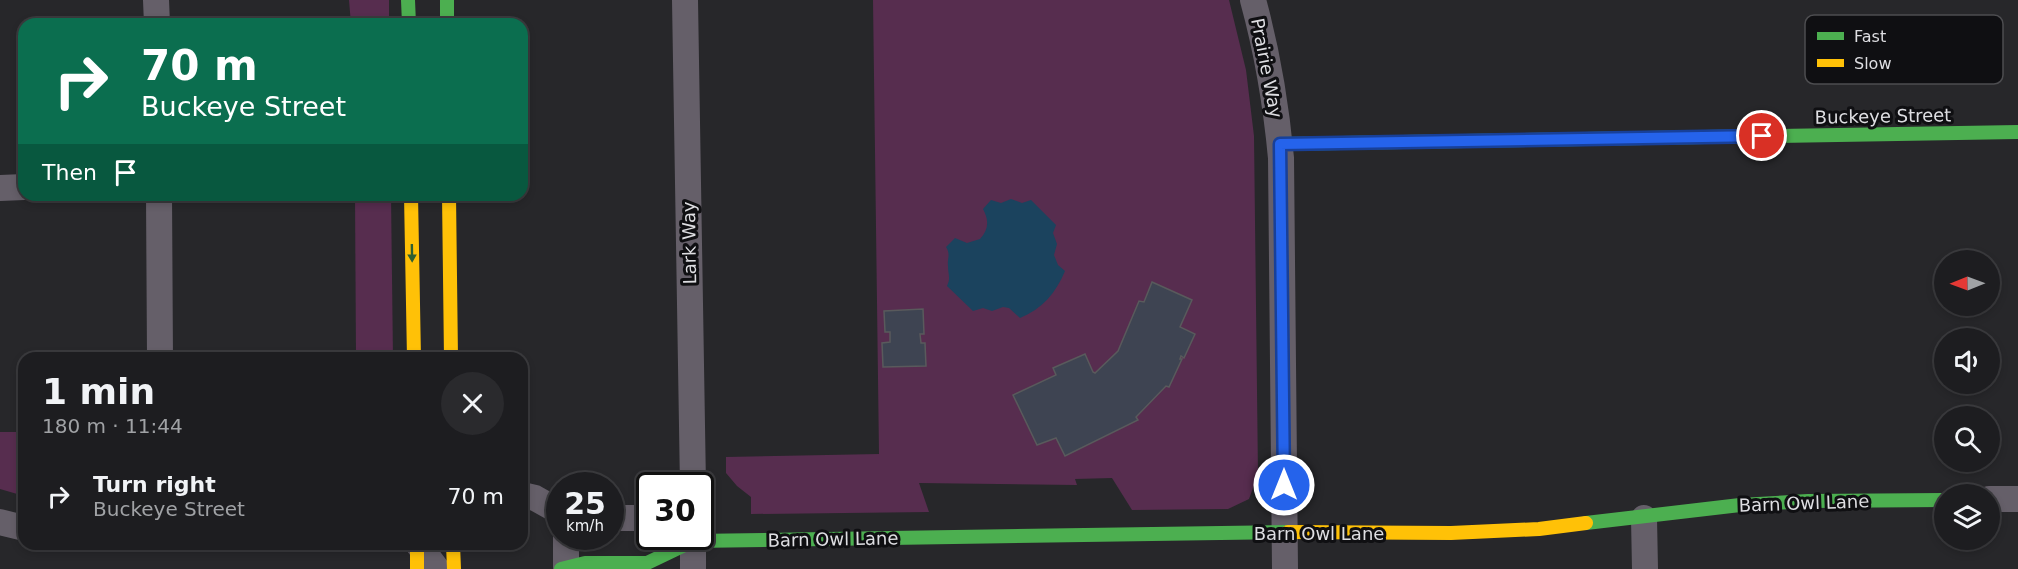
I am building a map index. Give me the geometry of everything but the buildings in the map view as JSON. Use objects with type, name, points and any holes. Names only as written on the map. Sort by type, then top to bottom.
[{"type":"street","points":[[156,0],[157,18]]},
{"type":"street","points":[[408,0],[409,18]]},
{"type":"street","points":[[447,0],[447,18]]},
{"type":"street","name":"Lark Way","points":[[685,0],[693,472]]},
{"type":"street","name":"Prairie Way","points":[[1253,0],[1263,37],[1280,144],[1285,569]]},
{"type":"street","name":"Buckeye Street","points":[[1280,144],[2018,132]]},
{"type":"street","points":[[0,188],[18,187]]},
{"type":"street","points":[[159,201],[160,352]]},
{"type":"street","points":[[411,201],[414,352]]},
{"type":"street","points":[[449,201],[451,352]]},
{"type":"street","points":[[528,496],[546,504]]},
{"type":"street","points":[[2000,499],[2018,499]]},
{"type":"street","name":"Barn Owl Lane","points":[[714,538],[1451,532],[1539,529],[1740,505],[1808,501],[1934,500]]},
{"type":"street","points":[[1644,518],[1645,569]]},
{"type":"street","points":[[0,522],[18,526]]},
{"type":"street","points":[[417,569],[418,550]]},
{"type":"street","points":[[423,550],[437,569]]},
{"type":"street","points":[[453,550],[454,569]]},
{"type":"street","name":"Barn Owl Lane","points":[[565,550],[563,568],[585,563],[647,563],[669,550]]},
{"type":"street","points":[[691,550],[693,569]]},
{"type":"shaded area","points":[[349,0],[389,0],[389,18],[350,18]]},
{"type":"shaded area","points":[[873,0],[1229,0],[1246,70],[1254,136],[1258,474],[1249,499],[1228,509],[1132,510],[1112,478],[1075,479],[1077,485],[919,483],[929,512],[751,514],[751,497],[726,473],[726,457],[879,454]]},
{"type":"shaded area","points":[[355,201],[391,201],[393,352],[356,352]]},
{"type":"shaded area","points":[[0,432],[18,432],[18,494],[0,489]]},
{"type":"water","points":[[1011,199],[1022,203],[1031,200],[1056,225],[1053,233],[1057,244],[1054,255],[1058,265],[1065,271],[1047,299],[1035,310],[1020,318],[1009,308],[1003,307],[992,311],[983,308],[973,311],[947,286],[949,254],[946,247],[955,238],[967,243],[980,239],[987,224],[983,209],[991,200],[1001,203]]},
{"type":"traffic: fast","points":[[408,0],[409,18]]},
{"type":"traffic: fast","points":[[447,0],[447,18]]},
{"type":"traffic: fast","points":[[1280,144],[2018,132]]},
{"type":"traffic: fast","points":[[1586,523],[1740,505],[1808,501],[1934,500]]},
{"type":"traffic: fast","points":[[561,569],[585,563],[647,563],[693,541],[1288,532]]},
{"type":"traffic: slow","points":[[411,201],[414,352]]},
{"type":"traffic: slow","points":[[449,201],[451,352]]},
{"type":"traffic: slow","points":[[1288,532],[1451,533],[1539,529],[1586,523]]},
{"type":"traffic: slow","points":[[417,550],[417,569]]},
{"type":"traffic: slow","points":[[453,550],[454,569]]},
{"type":"route","points":[[1284,485],[1280,144],[1762,136]]}]
